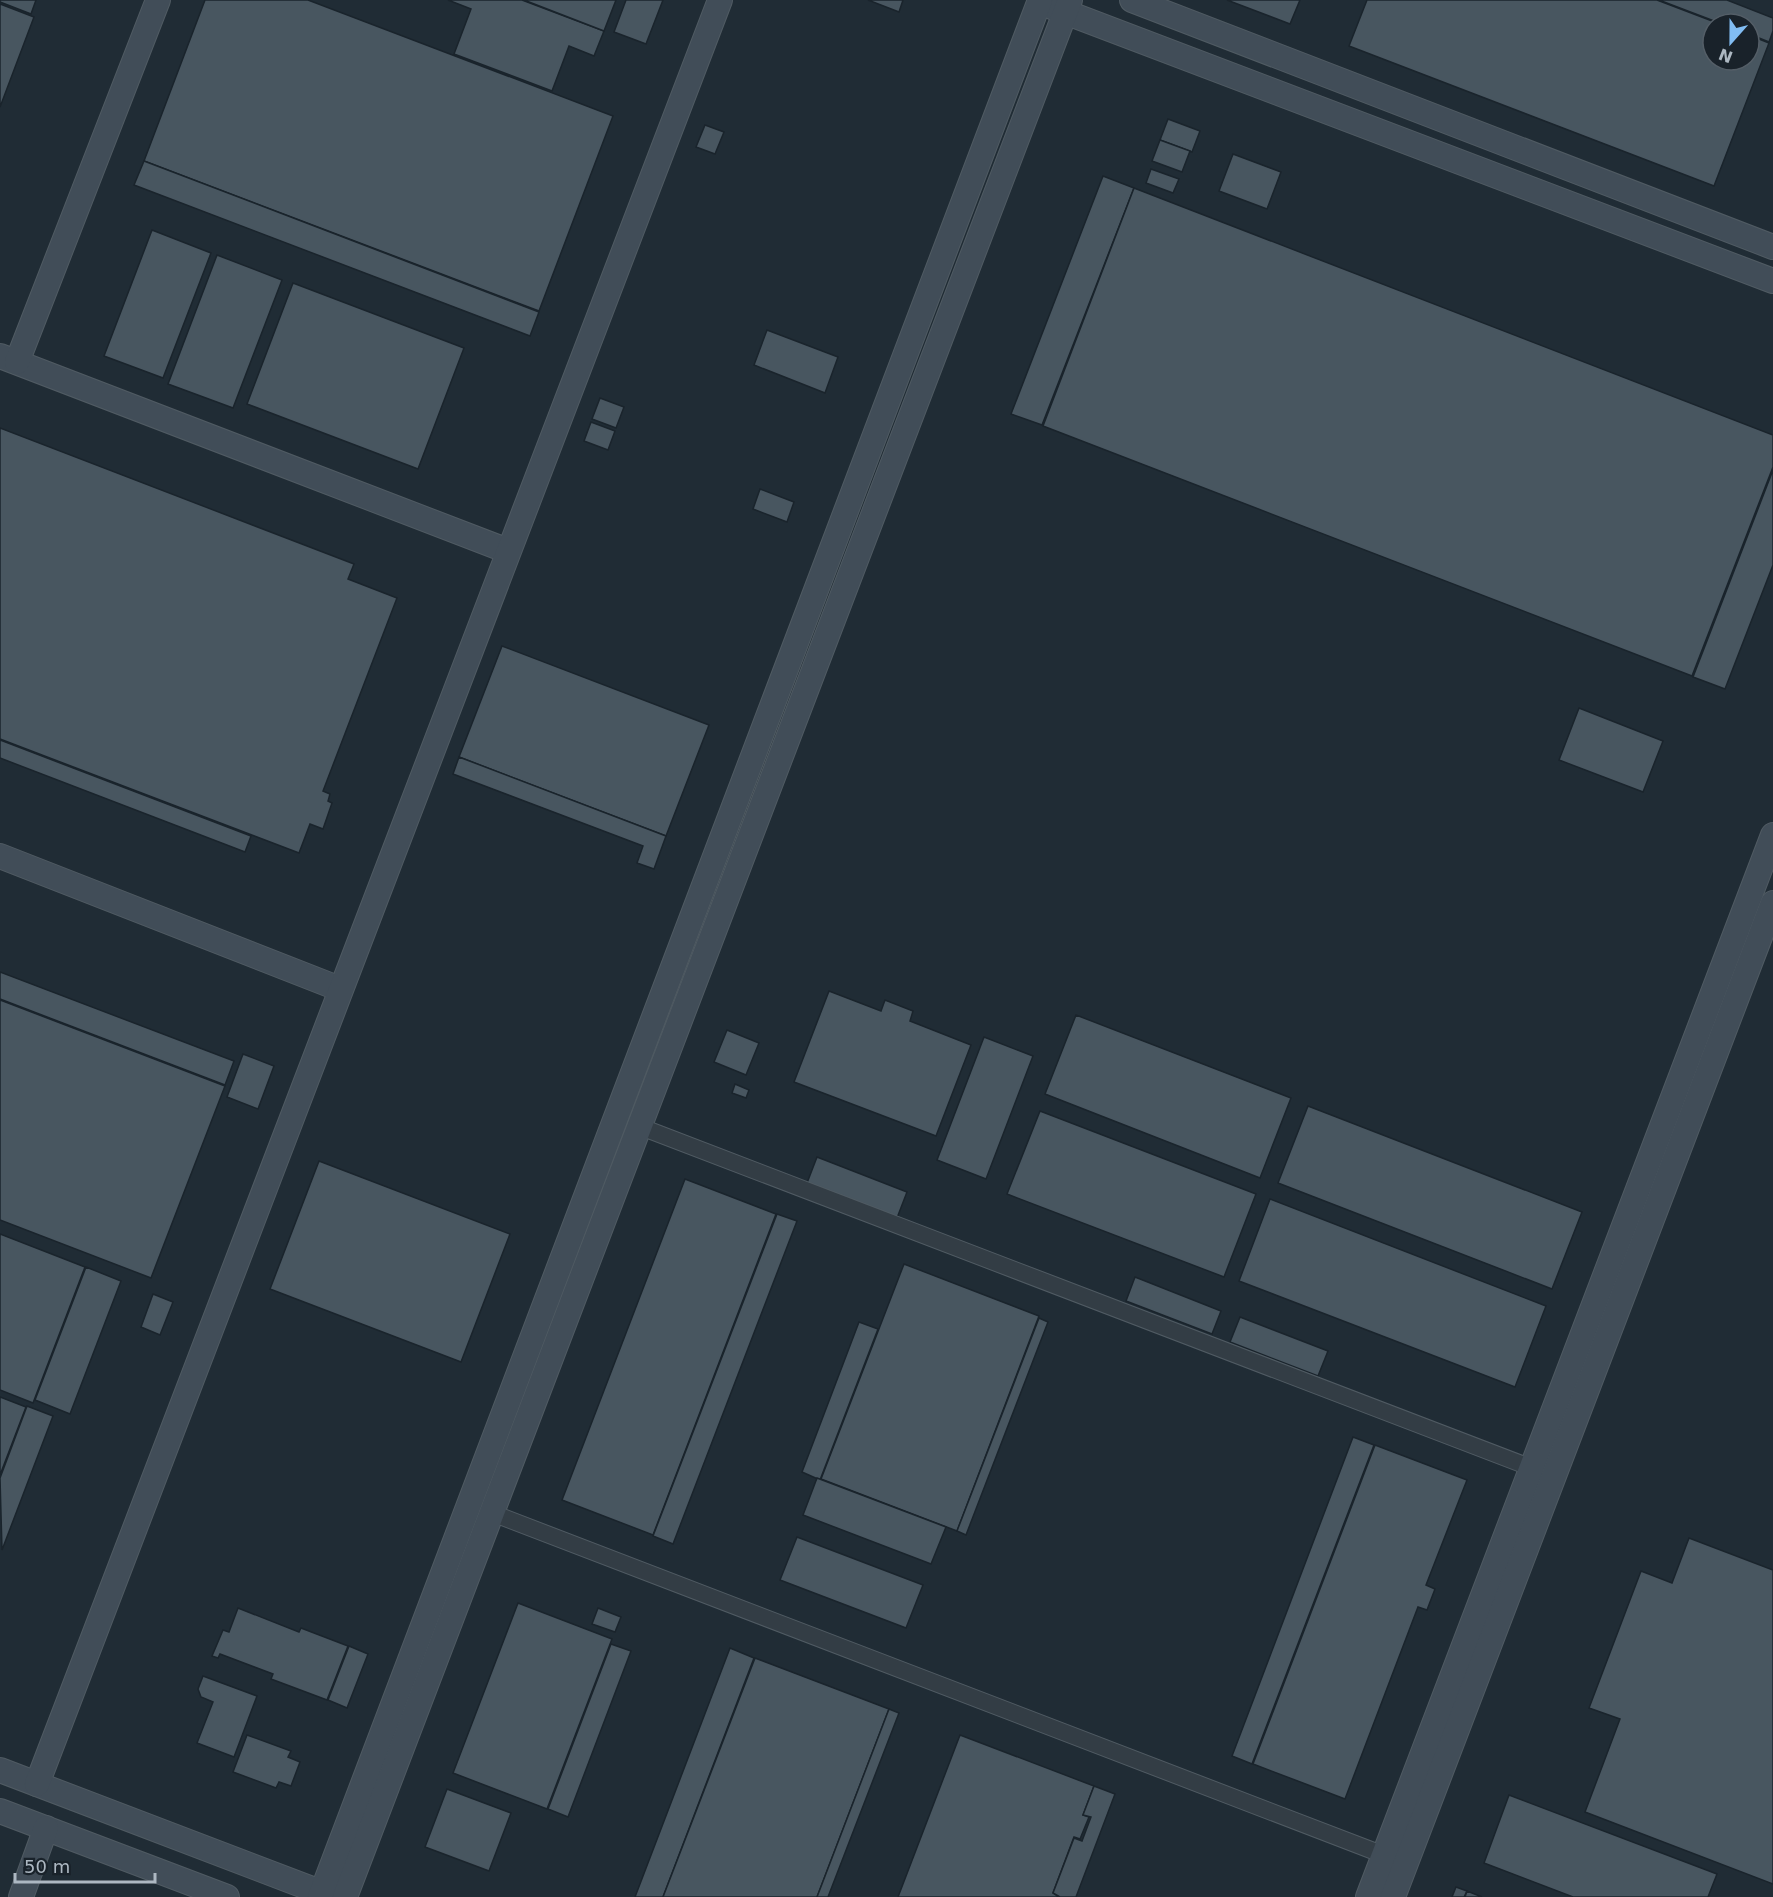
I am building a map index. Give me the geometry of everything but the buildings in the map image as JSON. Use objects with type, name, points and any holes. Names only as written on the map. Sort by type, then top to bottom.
[{"type":"street","points":[[158,0],[8,359],[508,551]]},
{"type":"street","points":[[37,1784],[720,0]]},
{"type":"street","points":[[1132,0],[1773,247]]},
{"type":"street","points":[[0,1770],[325,1896],[469,1504],[1038,1],[1068,6],[1773,281]]},
{"type":"street","points":[[345,1897],[1068,6]]},
{"type":"street","points":[[1393,1897],[1395,1859],[1532,1468],[1773,835]]},
{"type":"street","points":[[0,856],[340,989]]},
{"type":"street","points":[[1368,1897],[1395,1859],[1554,1476],[1773,903]]},
{"type":"street","points":[[615,1118],[1554,1476]]},
{"type":"street","points":[[469,1504],[1395,1859]]},
{"type":"street","points":[[0,1810],[227,1897]]},
{"type":"street","points":[[21,1897],[46,1828]]}]
